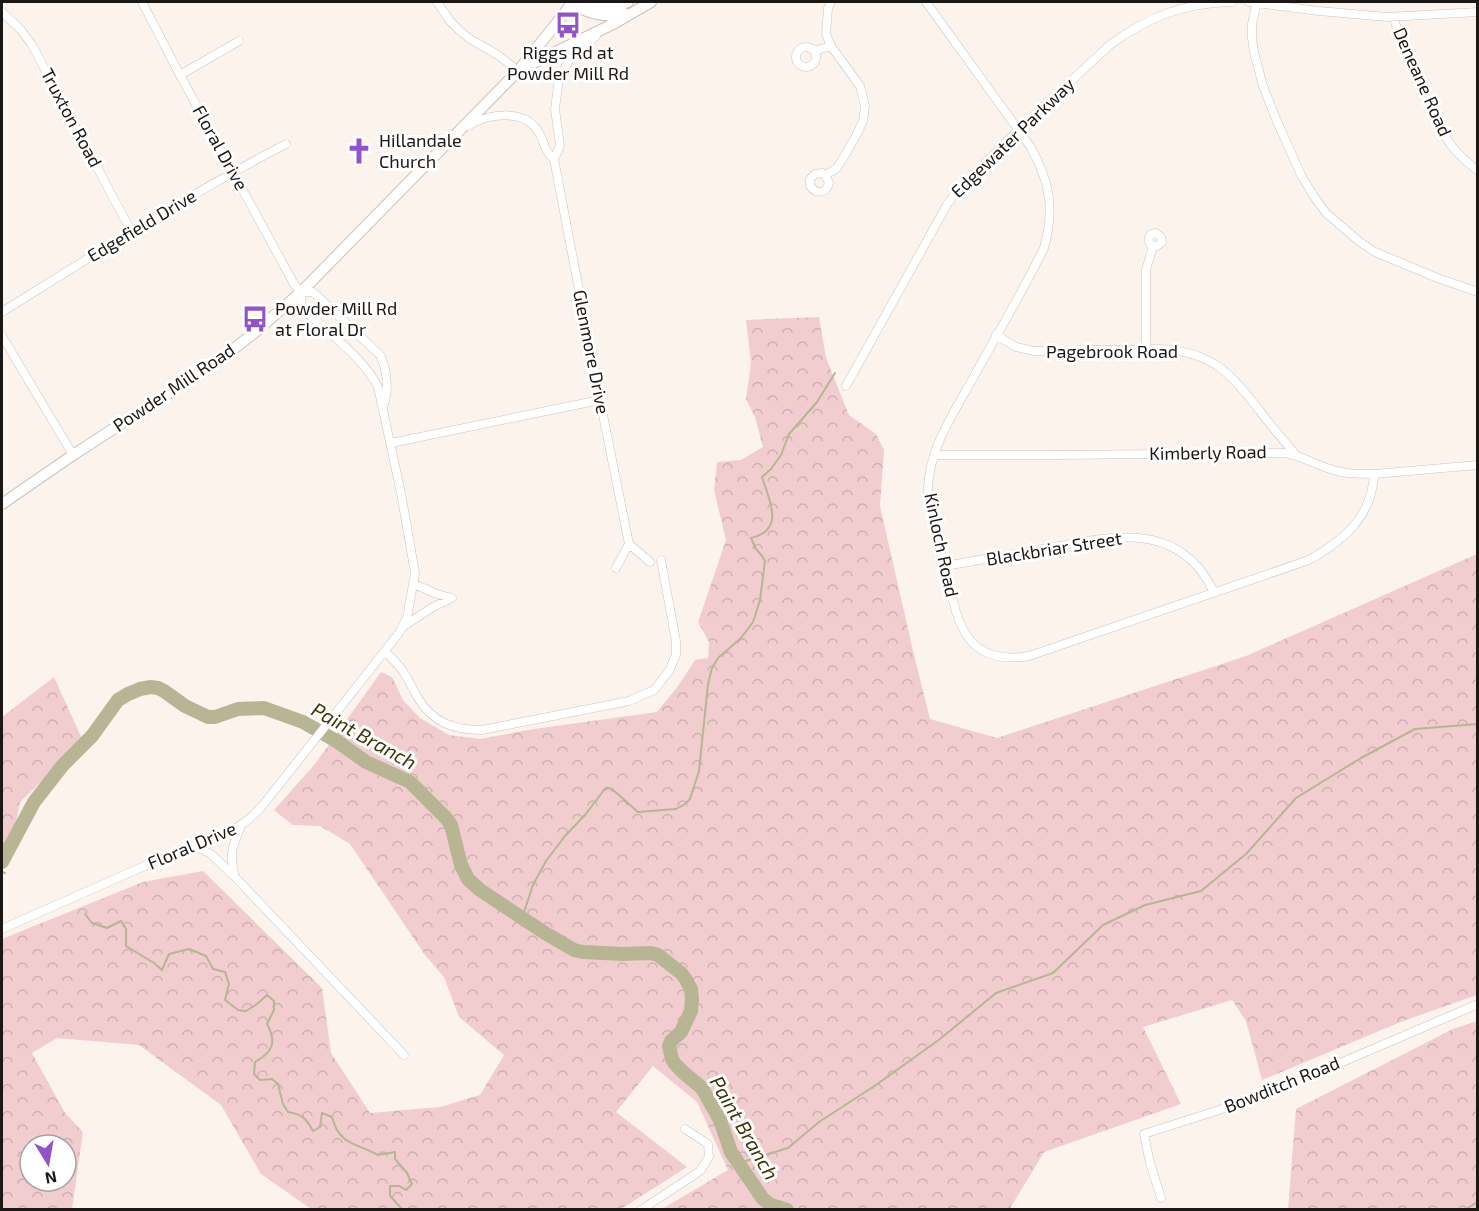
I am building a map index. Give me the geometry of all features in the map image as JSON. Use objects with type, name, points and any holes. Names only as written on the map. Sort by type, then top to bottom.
[{"type":"main road","name":"Powder Mill Road","points":[[2,504],[218,361],[301,292],[518,71],[571,2],[584,12],[614,16],[650,2]]},
{"type":"main road","points":[[583,2],[599,7],[628,2]]},
{"type":"main road","points":[[518,71],[615,23],[650,2]]},
{"type":"street","name":"Floral Drive","points":[[2,929],[241,826],[258,811],[402,627],[407,618],[416,573],[378,387],[373,377],[351,352],[302,308],[301,292],[292,281],[142,2]]},
{"type":"street","points":[[437,2],[459,30],[518,71]]},
{"type":"street","points":[[825,175],[836,169],[856,136],[863,121],[865,106],[860,86],[831,46],[826,34],[828,8],[831,2]]},
{"type":"street","name":"Kinloch Road","points":[[926,2],[1019,129],[1040,164],[1048,190],[1050,219],[1044,248],[949,421],[933,455],[929,478],[929,499],[933,521],[957,615],[963,632],[972,642],[980,650],[1001,658],[1014,659],[1029,656],[1309,560],[1341,540],[1360,518],[1371,494],[1374,474]]},
{"type":"street","name":"Edgewater Parkway","points":[[846,386],[948,203],[1019,129],[1127,33],[1159,16],[1181,8],[1214,2],[1232,2]]},
{"type":"street","points":[[1249,2],[1394,18],[1478,12]]},
{"type":"street","points":[[1257,2],[1252,24],[1252,38],[1263,86],[1301,175],[1319,204],[1330,218],[1375,252],[1440,279],[1476,288]]},
{"type":"street","name":"Truxton Road","points":[[2,12],[21,30],[32,45],[131,231]]},
{"type":"street","name":"Deneane Road","points":[[1394,18],[1410,64],[1434,116],[1449,143],[1478,171]]},
{"type":"street","points":[[454,135],[484,118],[496,116],[528,120],[538,131],[548,154],[554,159],[560,146],[555,109],[559,78],[570,58],[594,37],[615,23]]},
{"type":"street","points":[[180,75],[239,42]]},
{"type":"street","points":[[814,51],[831,46]]},
{"type":"street","name":"Edgefield Drive","points":[[2,312],[131,231],[233,171],[286,144]]},
{"type":"street","name":"Glenmore Drive","points":[[554,159],[630,544]]},
{"type":"street","points":[[1146,350],[1146,270],[1153,246]]},
{"type":"street","name":"Floral Drive","points":[[301,292],[313,292],[380,355],[383,360],[386,382],[383,406]]},
{"type":"street","points":[[2,336],[73,455]]},
{"type":"street","name":"Pagebrook Road","points":[[996,336],[1016,347],[1034,351],[1176,350],[1190,353],[1218,366],[1229,374],[1296,455]]},
{"type":"street","points":[[391,442],[600,400]]},
{"type":"street","name":"Kimberly Road","points":[[933,455],[1284,453],[1296,455],[1332,470],[1358,474],[1478,465]]},
{"type":"street","name":"Blackbriar Street","points":[[945,566],[1101,539],[1137,538],[1158,541],[1181,552],[1197,566],[1214,592]]},
{"type":"street","points":[[616,568],[630,544],[650,562]]},
{"type":"street","points":[[385,651],[404,672],[419,700],[431,715],[442,723],[459,728],[482,730],[629,701],[654,690],[669,671],[676,655],[676,641],[661,560]]},
{"type":"street","points":[[402,627],[452,598],[414,584]]},
{"type":"street","points":[[235,876],[231,853],[241,826]]},
{"type":"street","points":[[194,846],[211,854],[235,876],[404,1054]]},
{"type":"street","name":"Bowditch Road","points":[[1161,1198],[1144,1134],[1263,1096],[1478,1004]]},
{"type":"street","points":[[641,1209],[700,1171],[709,1158],[708,1144],[686,1129]]},
{"type":"green space","points":[[819,317],[826,358],[849,415],[876,434],[884,450],[880,506],[930,719],[997,738],[1246,656],[1477,554],[1477,995],[1403,1021],[1262,1080],[1246,1021],[1232,1000],[1143,1027],[1181,1104],[1044,1152],[1009,1210],[662,1209],[728,1170],[697,1102],[653,1066],[616,1112],[687,1167],[621,1209],[311,1209],[261,1174],[221,1105],[139,1045],[57,1038],[32,1053],[65,1113],[83,1132],[78,1167],[78,1133],[18,1133],[18,1193],[74,1193],[72,1209],[2,1209],[2,939],[143,882],[203,871],[322,988],[331,1053],[370,1113],[440,1107],[480,1095],[504,1055],[459,1017],[444,977],[425,955],[350,844],[320,826],[293,825],[274,810],[315,764],[381,672],[392,677],[403,700],[420,718],[449,735],[480,739],[657,712],[695,660],[708,658],[709,642],[698,622],[726,540],[714,490],[717,462],[741,460],[763,447],[755,417],[746,399],[751,363],[746,320]]},
{"type":"green space","points":[[54,677],[83,741],[20,802],[9,859],[2,871],[2,717]]},
{"type":"green space","points":[[1477,1021],[1477,1209],[1288,1209],[1296,1109],[1453,1029]]},
{"type":"waterway","points":[[522,918],[533,885],[546,861],[604,790],[612,789],[638,812],[676,809],[690,799],[699,771],[708,684],[712,668],[718,658],[741,638],[753,622],[760,600],[765,561],[751,538],[762,534],[772,521],[771,504],[762,477],[781,455],[789,434],[817,402],[835,373]]},
{"type":"waterway","name":"Paint Branch","points":[[2,862],[34,802],[63,765],[92,736],[118,700],[128,694],[140,689],[158,688],[185,706],[208,717],[215,717],[238,709],[264,708],[303,722],[338,742],[366,762],[410,782],[451,825],[461,865],[468,879],[480,890],[574,950],[623,954],[651,953],[658,955],[681,973],[691,989],[691,1011],[681,1032],[669,1046],[672,1059],[702,1088],[720,1120],[731,1152],[763,1199],[771,1205],[787,1210]]},
{"type":"waterway","points":[[739,1163],[788,1148],[819,1122],[940,1039],[996,993],[1053,973],[1103,925],[1145,905],[1201,891],[1246,854],[1296,798],[1361,758],[1415,729],[1478,724]]},
{"type":"waterway","points":[[85,914],[92,923],[107,928],[121,921],[126,929],[126,946],[162,970],[169,954],[189,949],[206,956],[213,969],[225,972],[229,984],[225,1000],[238,1010],[246,1011],[267,995],[274,1001],[274,1010],[267,1024],[272,1036],[272,1046],[255,1062],[254,1074],[260,1080],[272,1079],[278,1084],[283,1104],[288,1112],[303,1117],[313,1131],[320,1127],[322,1113],[332,1117],[339,1133],[349,1142],[378,1155],[395,1152],[395,1159],[407,1173],[412,1184],[406,1190],[399,1186],[390,1186],[390,1196],[403,1210]]},
{"type":"waterway","points":[[1464,1210],[1478,1202]]},
{"type":"place","name":"Riggs Rd at Powder Mill Rd","points":[[568,25]]},
{"type":"place","name":"Hillandale Church","points":[[359,151]]},
{"type":"place","name":"Powder Mill Rd at Floral Dr","points":[[255,319]]}]
